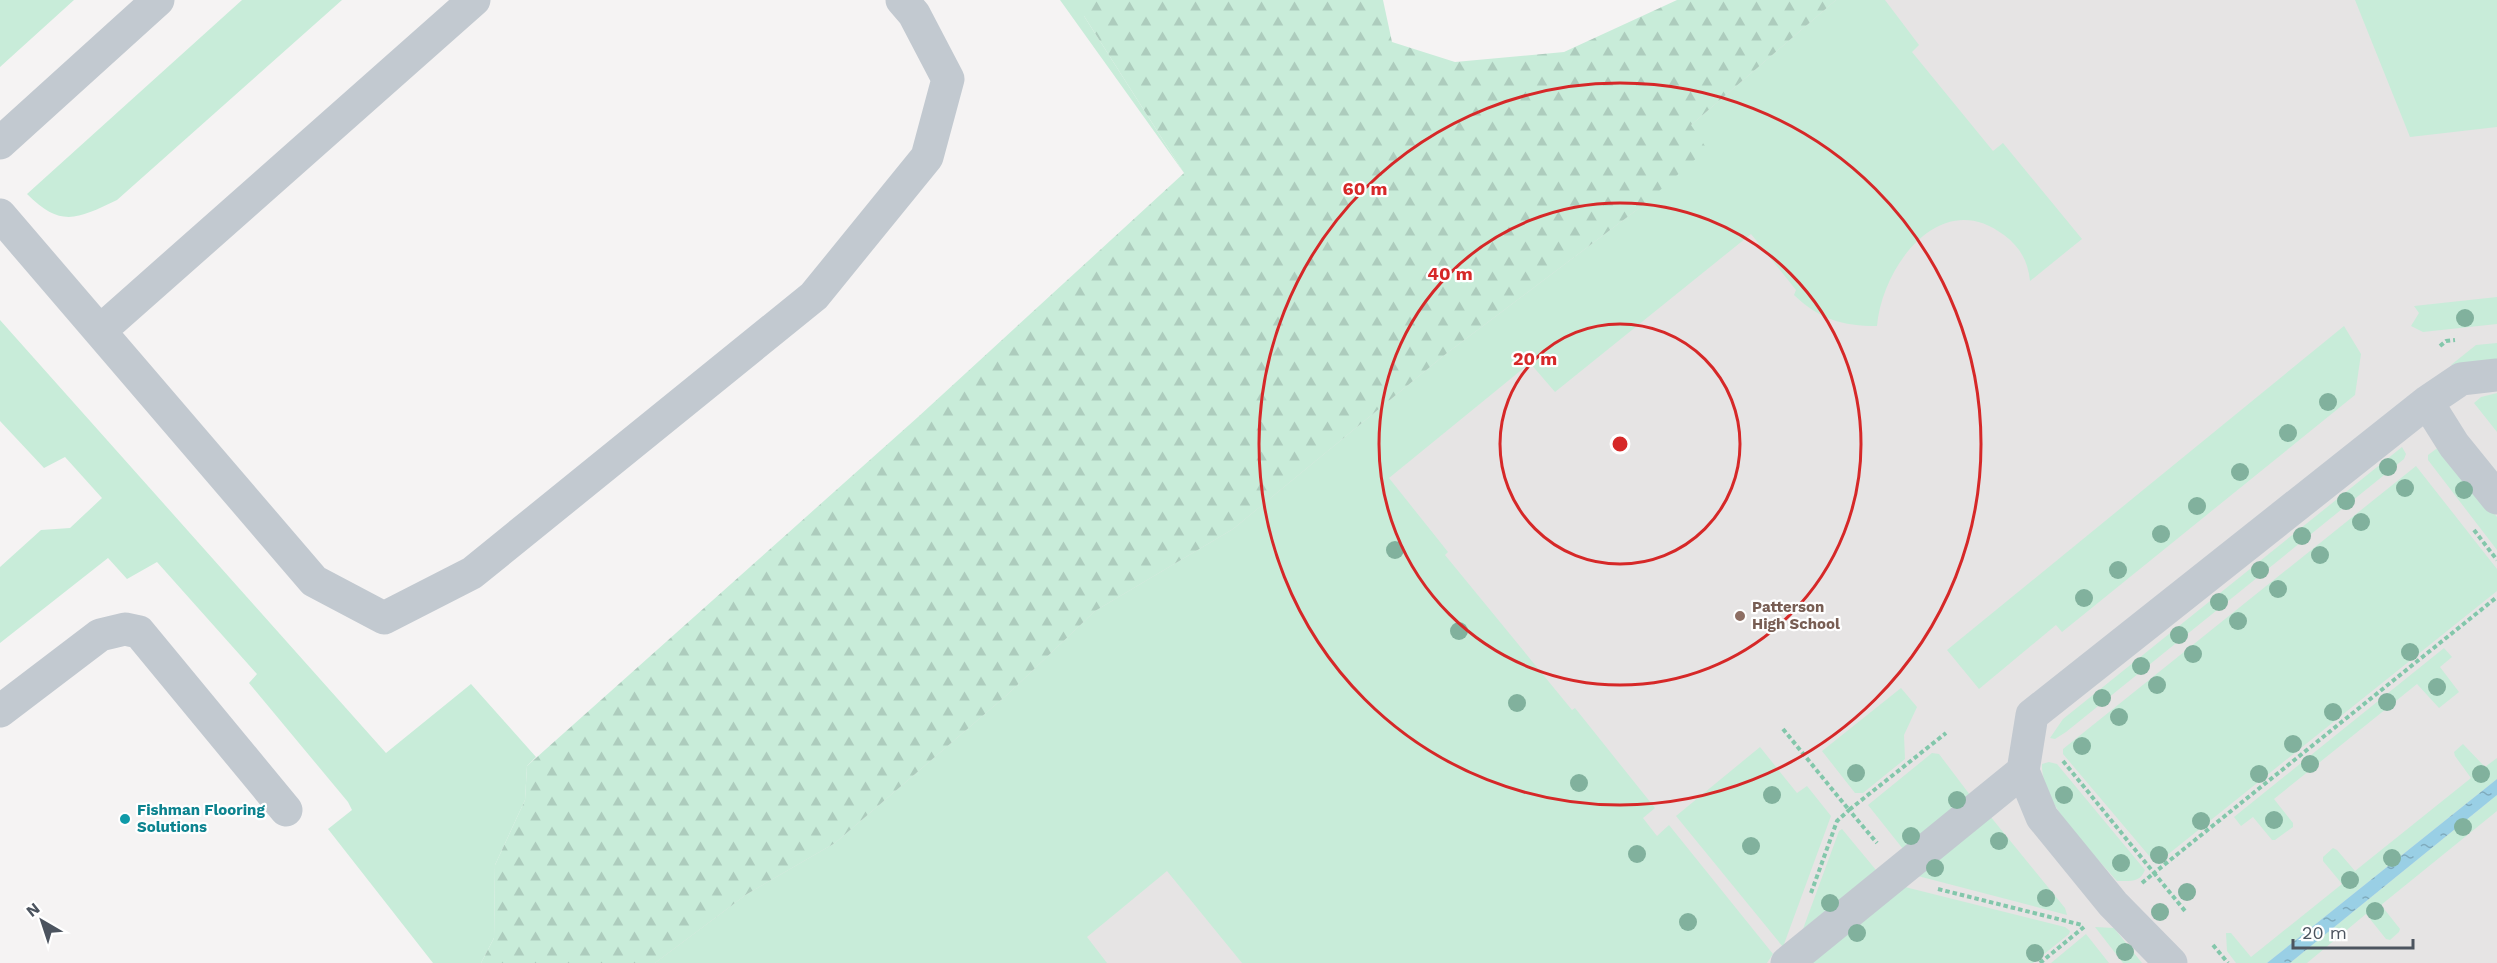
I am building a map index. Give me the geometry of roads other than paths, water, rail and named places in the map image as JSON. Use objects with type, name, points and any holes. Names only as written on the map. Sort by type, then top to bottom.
[{"type":"lane","points":[[0,143],[158,0]]},
{"type":"lane","points":[[100,332],[474,0]]},
{"type":"lane","points":[[0,215],[314,580],[384,618],[472,573],[814,296],[927,157],[948,79],[914,14],[902,0]]},
{"type":"lane","points":[[2168,960],[2113,904],[2042,817],[2023,771],[2032,715],[2427,402],[2461,379],[2497,375]]},
{"type":"lane","points":[[2427,402],[2454,445],[2497,498]]},
{"type":"lane","points":[[0,711],[100,635],[125,629],[139,632],[286,810]]},
{"type":"lane","points":[[1787,963],[2023,771]]},
{"type":"water","points":[[2497,779],[2497,795],[2290,963],[2267,963]]},
{"type":"place","name":"Patterson High School","points":[[1740,616]]},
{"type":"place","name":"Fishman Flooring Solutions","points":[[125,819]]}]
